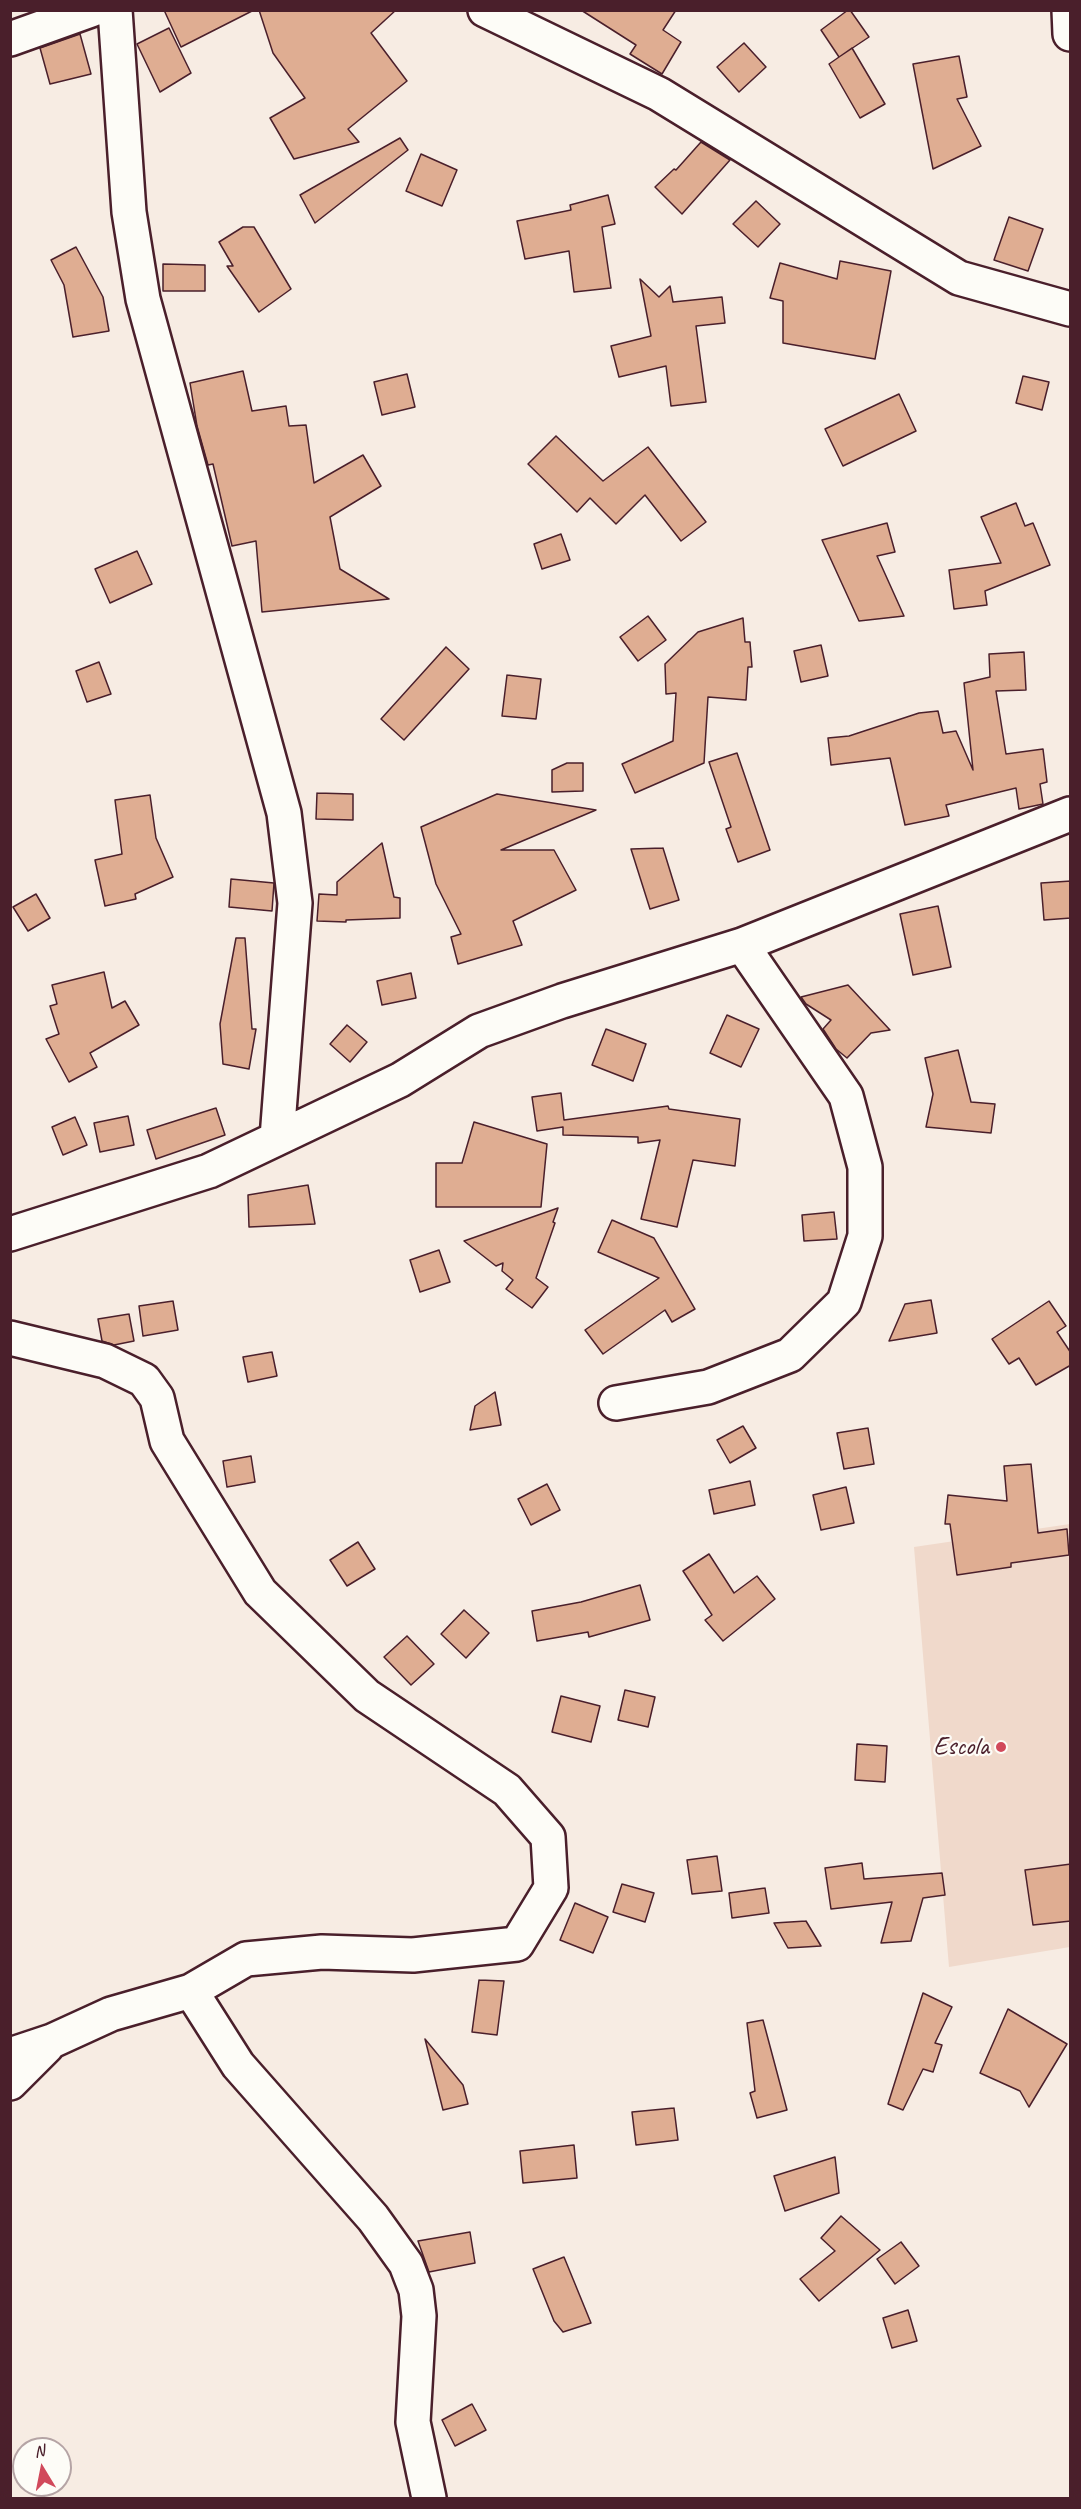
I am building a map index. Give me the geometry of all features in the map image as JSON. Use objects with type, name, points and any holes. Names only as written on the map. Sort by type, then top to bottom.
[{"type":"street","points":[[10,39],[91,10]]},
{"type":"street","points":[[116,10],[129,212],[143,299],[285,813],[295,903],[277,1138]]},
{"type":"street","points":[[485,10],[659,94],[959,278],[1071,309]]},
{"type":"street","points":[[1069,10],[1071,34]]},
{"type":"street","points":[[10,1234],[209,1171],[400,1080],[479,1031],[562,1001],[742,945],[1071,814]]},
{"type":"street","points":[[616,1403],[708,1387],[790,1355],[844,1302],[865,1236],[865,1167],[846,1096],[742,945]]},
{"type":"street","points":[[10,1338],[105,1360],[144,1380],[157,1398],[167,1441],[260,1592],[367,1696],[507,1790],[548,1837],[551,1888],[517,1944],[412,1955],[322,1952],[246,1959],[191,1991],[111,2014],[52,2041],[10,2055]]},
{"type":"street","points":[[191,1991],[238,2065],[373,2218],[406,2264],[416,2290],[419,2316],[413,2422],[429,2499]]},
{"type":"street","points":[[10,2083],[52,2041]]},
{"type":"shaded area","name":"Escola","points":[[1070,1524],[1070,1947],[949,1967],[914,1547]]},
{"type":"building","points":[[164,10],[254,10],[181,47]]},
{"type":"building","points":[[259,10],[396,10],[371,33],[407,81],[348,129],[359,142],[294,159],[270,118],[305,98],[273,53]]},
{"type":"building","points":[[581,10],[676,10],[663,30],[681,42],[662,74],[630,54],[636,45]]},
{"type":"building","points":[[848,10],[869,37],[839,57],[821,30]]},
{"type":"building","points":[[169,28],[191,73],[160,92],[137,44]]},
{"type":"building","points":[[80,34],[91,74],[50,84],[40,48]]},
{"type":"building","points":[[744,43],[766,67],[739,92],[717,67]]},
{"type":"building","points":[[852,48],[885,104],[860,118],[829,64]]},
{"type":"building","points":[[959,56],[967,97],[957,99],[981,146],[933,169],[913,64]]},
{"type":"building","points":[[400,138],[408,150],[315,223],[300,195]]},
{"type":"building","points":[[701,142],[730,160],[682,214],[655,187],[674,169],[676,170]]},
{"type":"building","points":[[421,154],[457,170],[442,206],[406,191]]},
{"type":"building","points":[[608,195],[615,224],[602,227],[611,288],[574,292],[569,251],[525,259],[517,221],[571,210],[570,205]]},
{"type":"building","points":[[756,201],[780,224],[758,247],[733,224]]},
{"type":"building","points":[[1009,217],[1043,229],[1028,271],[994,260]]},
{"type":"building","points":[[243,227],[254,227],[291,289],[259,312],[227,266],[233,266],[219,242]]},
{"type":"building","points":[[76,247],[103,297],[109,331],[73,337],[64,285],[51,260]]},
{"type":"building","points":[[840,261],[891,271],[875,359],[783,343],[783,301],[770,298],[780,263],[837,279]]},
{"type":"building","points":[[163,264],[205,265],[205,291],[163,291]]},
{"type":"building","points":[[640,279],[659,297],[670,286],[673,302],[722,297],[725,323],[696,326],[706,402],[671,406],[666,366],[619,377],[611,346],[651,336]]},
{"type":"building","points":[[243,371],[252,411],[286,406],[289,426],[306,425],[314,483],[363,455],[381,486],[330,517],[340,569],[389,599],[262,612],[256,541],[232,546],[213,464],[208,465],[197,426],[190,383]]},
{"type":"building","points":[[407,374],[415,407],[382,415],[374,382]]},
{"type":"building","points":[[1023,376],[1049,382],[1042,410],[1016,403]]},
{"type":"building","points":[[899,394],[916,431],[843,466],[825,429]]},
{"type":"building","points":[[556,436],[603,481],[648,447],[706,522],[681,541],[645,495],[616,524],[590,498],[577,512],[528,464]]},
{"type":"building","points":[[1016,503],[1025,526],[1033,523],[1050,565],[985,591],[987,605],[954,609],[949,570],[1001,563],[981,517]]},
{"type":"building","points":[[887,523],[895,552],[877,556],[904,616],[859,621],[822,540]]},
{"type":"building","points":[[561,534],[570,560],[542,569],[534,544]]},
{"type":"building","points":[[137,551],[152,584],[110,603],[95,569]]},
{"type":"building","points":[[648,616],[666,640],[638,661],[620,637]]},
{"type":"building","points":[[743,618],[745,642],[750,642],[752,667],[748,667],[746,700],[708,697],[704,763],[635,793],[622,764],[673,741],[676,693],[666,694],[665,664],[698,632]]},
{"type":"building","points":[[821,645],[828,676],[801,682],[794,651]]},
{"type":"building","points":[[446,647],[469,669],[404,740],[381,719]]},
{"type":"building","points":[[1024,652],[1026,690],[996,691],[1006,754],[1043,749],[1047,782],[1040,784],[1043,804],[1019,809],[1016,788],[946,805],[949,816],[905,825],[890,758],[831,765],[828,738],[849,736],[919,713],[938,711],[943,733],[956,731],[973,770],[964,683],[990,677],[989,654]]},
{"type":"building","points":[[99,662],[111,694],[87,702],[76,671]]},
{"type":"building","points":[[507,675],[541,679],[536,719],[502,716]]},
{"type":"building","points":[[737,753],[770,850],[738,862],[726,829],[731,827],[709,762]]},
{"type":"building","points":[[567,763],[583,763],[583,791],[552,792],[552,770]]},
{"type":"building","points":[[317,793],[353,794],[353,820],[316,819]]},
{"type":"building","points":[[497,794],[596,810],[501,850],[554,850],[576,890],[513,921],[522,945],[458,964],[451,937],[461,934],[436,884],[421,827]]},
{"type":"building","points":[[150,795],[156,838],[173,877],[135,894],[136,899],[105,906],[95,860],[122,854],[115,800]]},
{"type":"building","points":[[382,843],[394,897],[400,898],[400,918],[346,920],[346,922],[317,921],[319,894],[337,895],[337,882]]},
{"type":"building","points":[[663,848],[679,900],[650,909],[631,849]]},
{"type":"building","points":[[231,879],[274,883],[272,911],[229,907]]},
{"type":"building","points":[[1071,881],[1071,918],[1044,920],[1041,883]]},
{"type":"building","points":[[36,894],[50,918],[28,931],[13,907]]},
{"type":"building","points":[[938,906],[951,967],[913,975],[900,914]]},
{"type":"building","points":[[236,938],[245,938],[252,1029],[256,1029],[249,1069],[223,1064],[220,1024]]},
{"type":"building","points":[[104,972],[112,1008],[125,1001],[139,1025],[90,1053],[97,1067],[69,1082],[46,1039],[59,1034],[50,1006],[57,1004],[52,985]]},
{"type":"building","points":[[411,973],[416,998],[382,1005],[377,981]]},
{"type":"building","points":[[848,985],[890,1030],[871,1033],[847,1058],[836,1049],[823,1029],[831,1020],[806,1004],[801,997]]},
{"type":"building","points":[[727,1015],[759,1029],[741,1067],[710,1053]]},
{"type":"building","points":[[347,1025],[367,1042],[350,1062],[330,1044]]},
{"type":"building","points":[[606,1029],[646,1044],[633,1081],[592,1065]]},
{"type":"building","points":[[958,1050],[971,1102],[995,1104],[991,1133],[926,1127],[933,1094],[925,1058]]},
{"type":"building","points":[[561,1093],[564,1120],[668,1106],[669,1109],[740,1119],[735,1166],[693,1160],[677,1227],[641,1219],[660,1140],[638,1143],[638,1137],[563,1135],[563,1127],[537,1131],[532,1097]]},
{"type":"building","points":[[216,1108],[225,1135],[156,1159],[147,1130]]},
{"type":"building","points":[[128,1116],[134,1145],[100,1152],[94,1123]]},
{"type":"building","points":[[75,1117],[87,1145],[63,1155],[52,1127]]},
{"type":"building","points":[[474,1122],[547,1144],[541,1207],[436,1207],[436,1163],[462,1163]]},
{"type":"building","points":[[308,1185],[315,1224],[249,1227],[248,1195]]},
{"type":"building","points":[[558,1208],[536,1278],[548,1287],[532,1308],[506,1289],[513,1280],[502,1271],[503,1263],[496,1266],[464,1241]]},
{"type":"building","points":[[834,1212],[837,1239],[804,1241],[802,1215]]},
{"type":"building","points":[[612,1220],[654,1238],[695,1309],[672,1322],[665,1310],[603,1354],[585,1330],[659,1278],[598,1252]]},
{"type":"building","points":[[439,1250],[450,1282],[420,1292],[410,1260]]},
{"type":"building","points":[[931,1300],[937,1333],[889,1341],[905,1304]]},
{"type":"building","points":[[173,1301],[178,1330],[143,1336],[139,1306]]},
{"type":"building","points":[[1049,1301],[1066,1326],[1057,1332],[1071,1353],[1071,1365],[1036,1385],[1019,1358],[1009,1364],[992,1339]]},
{"type":"building","points":[[129,1314],[134,1341],[114,1345],[102,1341],[98,1319]]},
{"type":"building","points":[[272,1352],[277,1376],[248,1382],[243,1357]]},
{"type":"building","points":[[495,1392],[501,1425],[470,1430],[475,1406]]},
{"type":"building","points":[[743,1426],[756,1448],[730,1463],[717,1440]]},
{"type":"building","points":[[868,1428],[874,1464],[844,1469],[837,1433]]},
{"type":"building","points":[[251,1456],[255,1482],[227,1487],[223,1461]]},
{"type":"building","points":[[1031,1464],[1038,1533],[1067,1529],[1069,1555],[1011,1563],[1011,1567],[957,1575],[950,1524],[945,1524],[948,1495],[1007,1501],[1004,1466]]},
{"type":"building","points":[[750,1481],[755,1505],[714,1514],[709,1490]]},
{"type":"building","points":[[547,1484],[560,1510],[531,1525],[518,1499]]},
{"type":"building","points":[[846,1487],[854,1523],[821,1530],[813,1495]]},
{"type":"building","points":[[358,1542],[375,1569],[347,1586],[330,1560]]},
{"type":"building","points":[[709,1554],[734,1593],[757,1576],[775,1599],[723,1641],[705,1620],[712,1615],[683,1571]]},
{"type":"building","points":[[640,1585],[650,1620],[589,1637],[588,1632],[537,1641],[532,1611],[581,1602]]},
{"type":"building","points":[[464,1610],[489,1633],[466,1658],[441,1634]]},
{"type":"building","points":[[407,1636],[434,1664],[411,1685],[384,1657]]},
{"type":"building","points":[[625,1690],[655,1697],[648,1727],[618,1720]]},
{"type":"building","points":[[561,1696],[600,1706],[591,1742],[552,1732]]},
{"type":"building","points":[[857,1744],[887,1746],[885,1782],[855,1780]]},
{"type":"building","points":[[717,1856],[722,1891],[692,1894],[687,1860]]},
{"type":"building","points":[[862,1863],[864,1879],[942,1873],[945,1895],[923,1898],[911,1941],[881,1943],[892,1902],[831,1909],[825,1868]]},
{"type":"building","points":[[1071,1864],[1071,1921],[1033,1925],[1025,1870]]},
{"type":"building","points":[[622,1884],[654,1893],[645,1922],[613,1912]]},
{"type":"building","points":[[765,1888],[769,1913],[732,1918],[729,1893]]},
{"type":"building","points":[[575,1903],[608,1917],[593,1953],[560,1940]]},
{"type":"building","points":[[806,1921],[821,1946],[788,1948],[774,1923]]},
{"type":"building","points":[[479,1980],[504,1981],[497,2035],[472,2032]]},
{"type":"building","points":[[923,1993],[952,2007],[935,2043],[942,2045],[933,2072],[923,2069],[903,2110],[888,2104]]},
{"type":"building","points":[[1008,2009],[1067,2044],[1029,2107],[1020,2091],[980,2073]]},
{"type":"building","points":[[763,2020],[787,2110],[757,2118],[750,2093],[755,2091],[747,2023]]},
{"type":"building","points":[[425,2039],[463,2085],[468,2104],[443,2110]]},
{"type":"building","points":[[674,2108],[678,2140],[636,2145],[632,2112]]},
{"type":"building","points":[[574,2145],[577,2178],[523,2183],[520,2151]]},
{"type":"building","points":[[835,2157],[839,2193],[785,2211],[774,2176]]},
{"type":"building","points":[[841,2216],[880,2250],[819,2301],[800,2279],[835,2251],[821,2238]]},
{"type":"building","points":[[470,2232],[475,2263],[429,2272],[418,2241]]},
{"type":"building","points":[[901,2242],[919,2266],[895,2284],[877,2259]]},
{"type":"building","points":[[564,2257],[591,2323],[563,2332],[554,2321],[533,2269]]},
{"type":"building","points":[[908,2310],[917,2341],[892,2348],[883,2318]]},
{"type":"building","points":[[472,2404],[486,2430],[455,2446],[442,2420]]},
{"type":"place","name":"Escola","points":[[1001,1747]]}]
